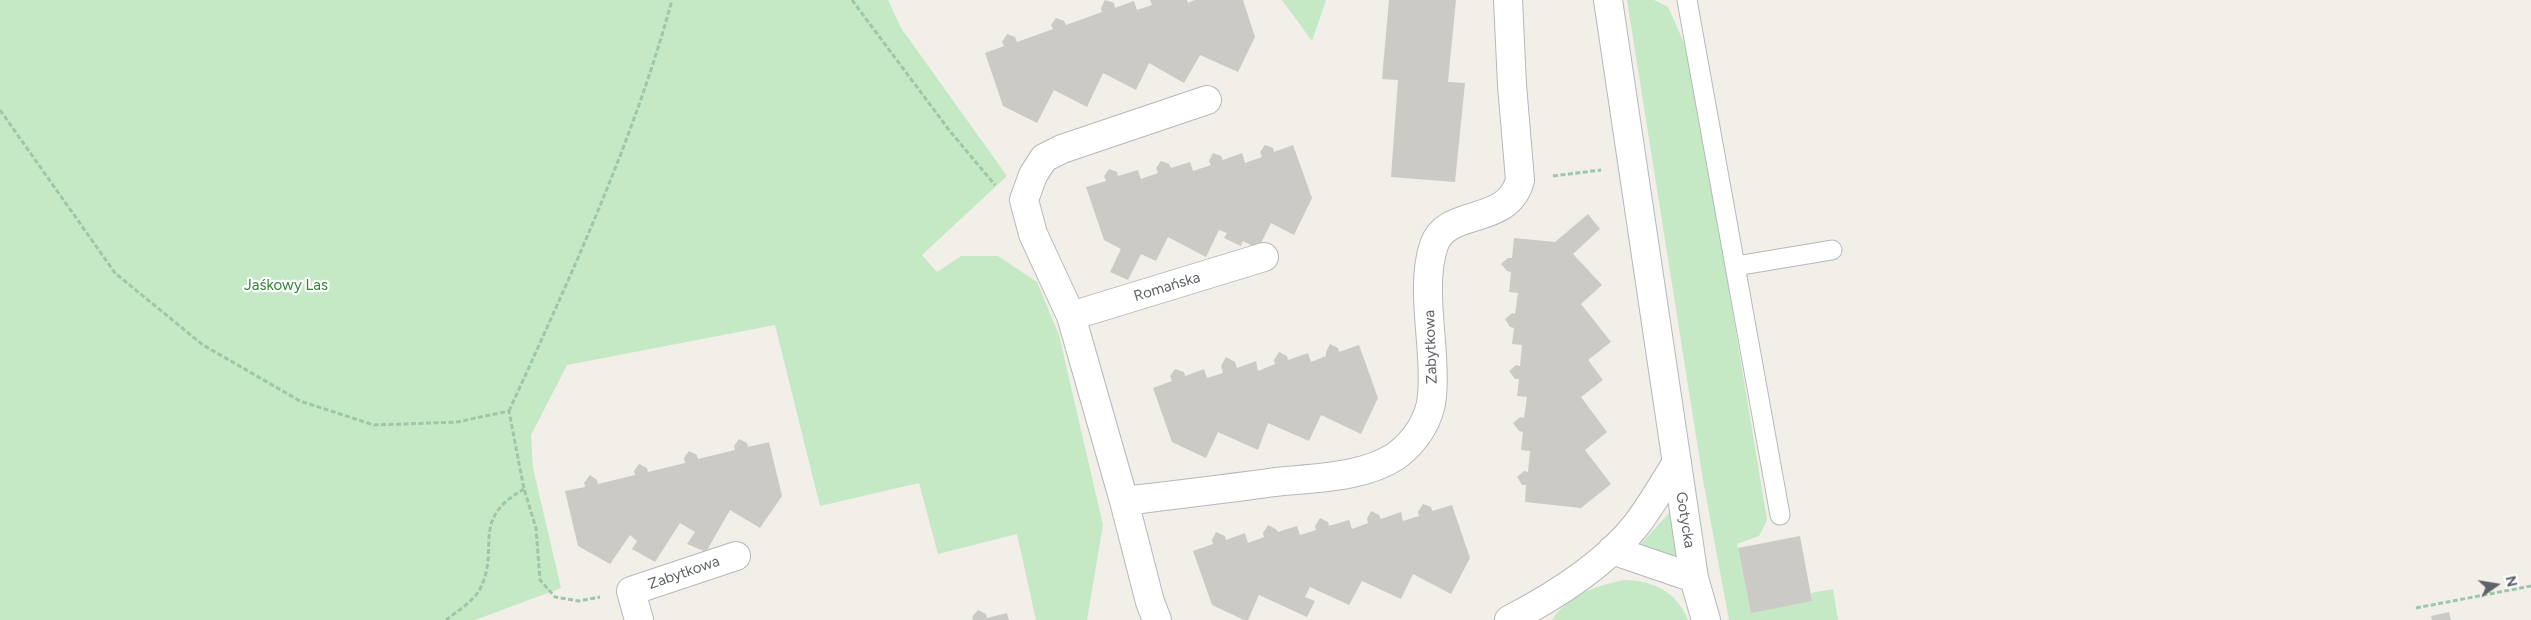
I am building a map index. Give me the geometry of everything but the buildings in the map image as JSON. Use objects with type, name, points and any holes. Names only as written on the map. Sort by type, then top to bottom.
[{"type":"street","name":"Zabytkowa","points":[[1124,501],[1348,473],[1395,457],[1412,443],[1425,422],[1432,397],[1428,266],[1435,243],[1444,232],[1459,222],[1491,213],[1510,202],[1517,191],[1520,180],[1512,85],[1508,0]]},
{"type":"street","points":[[1519,617],[1542,603],[1603,559],[1636,525],[1656,498],[1677,462],[1608,0]]},
{"type":"street","points":[[1157,620],[1150,602],[1124,501],[1070,316],[1033,234],[1024,200],[1033,175],[1044,158],[1062,149],[1206,100]]},
{"type":"street","name":"Romańska","points":[[1070,316],[1264,257]]},
{"type":"street","name":"Gotycka","points":[[1677,462],[1694,578],[1706,620]]},
{"type":"street","points":[[1612,550],[1694,578]]},
{"type":"street","name":"Zabytkowa","points":[[639,620],[631,591],[736,556]]},
{"type":"lane","points":[[1687,0],[1780,515]]},
{"type":"lane","points":[[1736,266],[1832,250]]},
{"type":"path","points":[[631,591],[578,601],[555,597],[540,580],[536,528],[524,489],[509,411],[590,235],[656,60],[672,0]]},
{"type":"path","points":[[852,0],[949,130],[1000,192],[1024,200]]},
{"type":"path","points":[[0,110],[115,273],[203,345],[300,401],[374,425],[457,422],[509,411]]},
{"type":"path","points":[[1563,175],[1608,169]]},
{"type":"path","points":[[446,620],[480,590],[486,571],[490,522],[509,498],[524,489]]},
{"type":"path","points":[[2416,608],[2531,586]]},
{"type":"green space","name":"Jaśkowy Las","points":[[0,0],[888,0],[901,28],[1007,176],[922,255],[937,272],[961,256],[998,256],[1037,282],[1059,335],[1103,525],[1087,620],[1036,620],[1017,534],[938,554],[919,483],[820,506],[775,325],[567,365],[531,435],[533,468],[561,588],[475,620],[0,620]]},
{"type":"green space","points":[[1282,0],[1326,0],[1312,41]]},
{"type":"green space","points":[[1627,0],[1654,0],[1668,7],[1684,43],[1697,97],[1767,520],[1759,536],[1737,544],[1751,612],[1812,601],[1811,593],[1833,589],[1838,620],[1729,620],[1703,480]]},
{"type":"green space","points":[[1670,512],[1677,558],[1639,546]]},
{"type":"green space","points":[[1624,580],[1654,585],[1663,590],[1677,602],[1688,620],[1552,620],[1566,604],[1584,592]]}]
